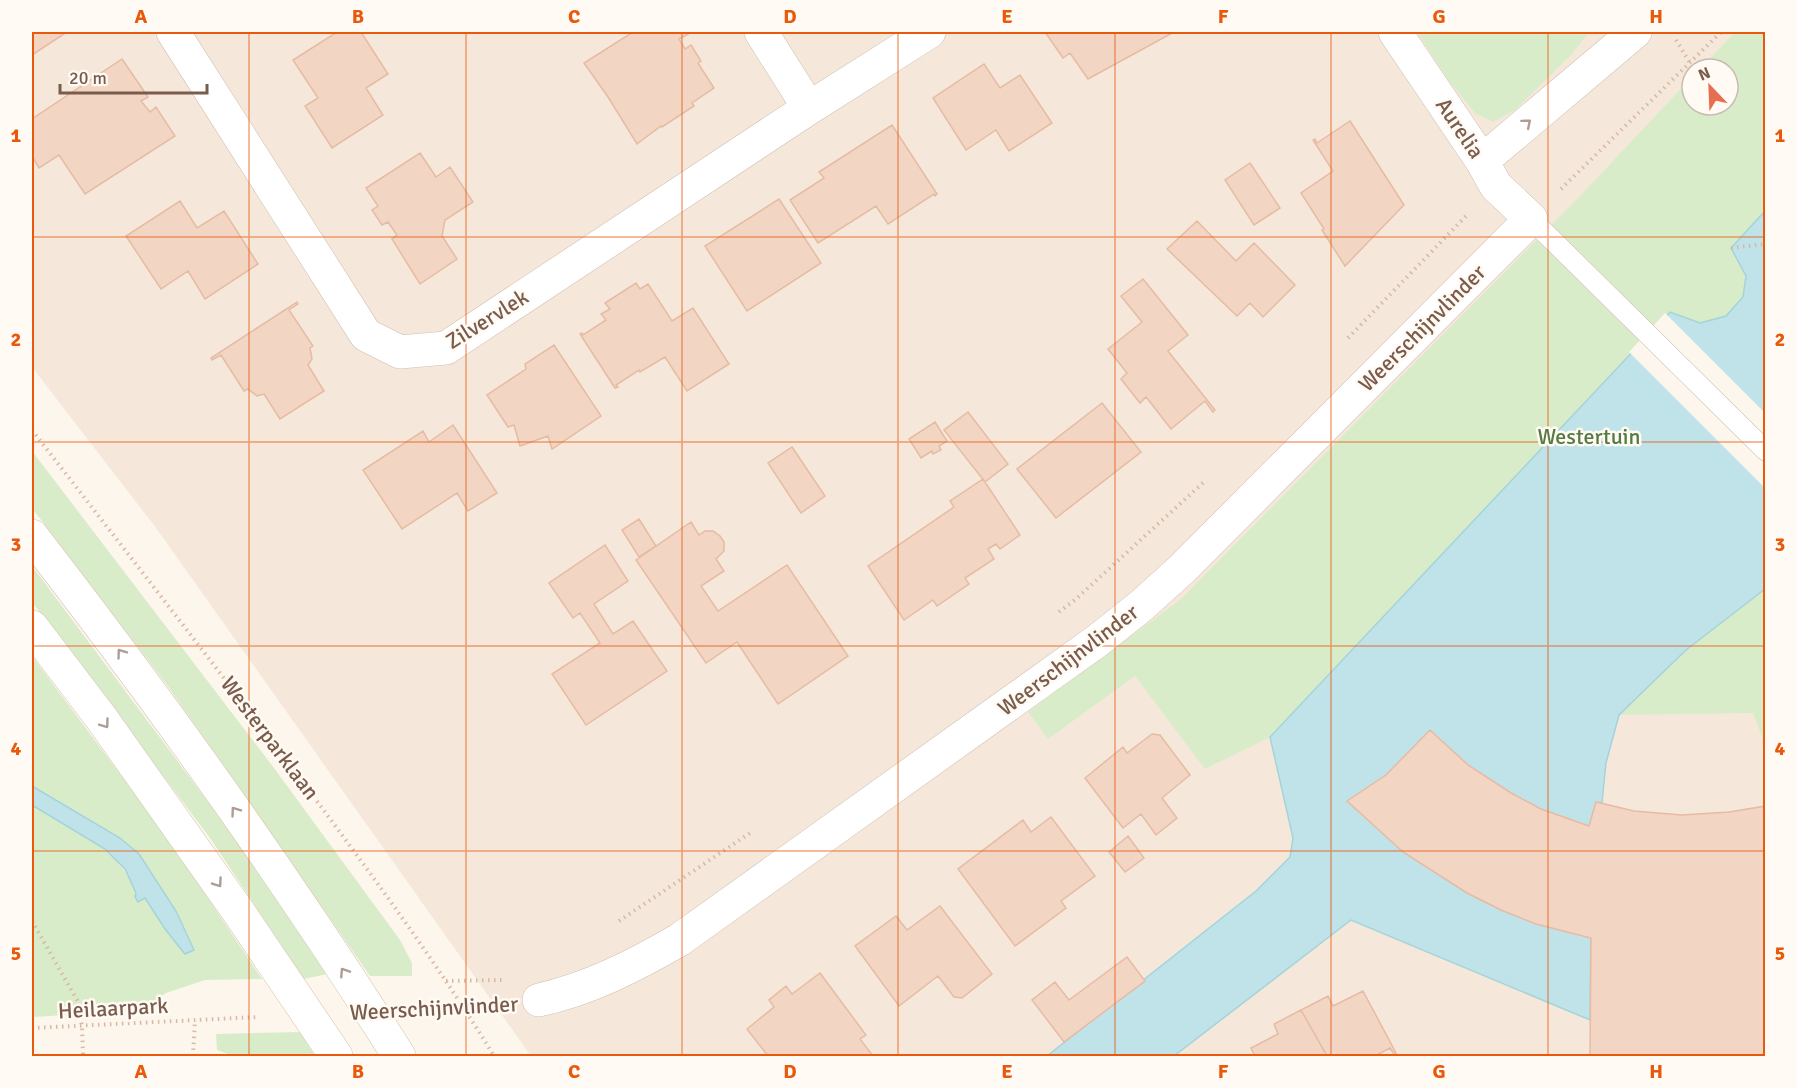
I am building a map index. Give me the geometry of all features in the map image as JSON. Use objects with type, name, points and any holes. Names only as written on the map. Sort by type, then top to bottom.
[{"type":"street","name":"Zilvervlek","points":[[174,32],[366,335],[400,352],[446,348],[809,108],[929,32]]},
{"type":"street","points":[[761,32],[809,108]]},
{"type":"street","name":"Aurelia","points":[[1395,32],[1489,173],[1531,219]]},
{"type":"street","points":[[1489,173],[1635,32]]},
{"type":"street","name":"Weerschijnvlinder","points":[[539,1000],[562,995],[612,976],[679,940],[1097,641],[1182,569],[1531,219]]},
{"type":"street","points":[[32,536],[91,612],[279,872],[399,1056]]},
{"type":"street","points":[[32,627],[109,729],[336,1056]]},
{"type":"lane","points":[[1531,219],[1766,451]]},
{"type":"path","points":[[1671,32],[1686,57]]},
{"type":"path","points":[[1696,57],[1720,32]]},
{"type":"path","points":[[1531,219],[1680,73]]},
{"type":"path","points":[[1340,346],[1489,173]]},
{"type":"path","points":[[1731,248],[1766,244]]},
{"type":"path","name":"Westerparklaan","points":[[32,430],[254,716],[352,848],[466,1010],[494,1056]]},
{"type":"path","points":[[1057,613],[1076,599],[1207,480]]},
{"type":"path","points":[[615,924],[751,832]]},
{"type":"path","points":[[32,921],[76,1000],[82,1026],[83,1056]]},
{"type":"path","points":[[446,981],[509,979]]},
{"type":"path","name":"Weerschijnvlinder","points":[[371,1011],[466,1010],[517,1005],[539,1000]]},
{"type":"path","name":"Heilaarpark","points":[[32,1028],[309,1015]]},
{"type":"path","name":"Heilaarpark","points":[[193,1056],[195,1020]]},
{"type":"shaded area","points":[[32,32],[1765,32],[1765,1056],[531,1056],[156,528],[32,367]]},
{"type":"green space","points":[[1417,32],[1589,32],[1571,55],[1515,110],[1493,122],[1475,113],[1449,81]]},
{"type":"green space","name":"Westertuin","points":[[1735,32],[1765,32],[1765,745],[1753,713],[1619,715],[1450,547],[1270,737],[1205,769],[1135,676],[1048,739],[1028,712],[1180,600],[1581,195],[1680,90],[1680,117],[1740,117],[1740,57],[1711,57]]},
{"type":"green space","points":[[32,451],[274,768],[400,940],[412,963],[412,976],[370,976],[167,685],[32,508]]},
{"type":"green space","points":[[32,566],[229,830],[327,974],[304,979],[210,838],[32,602]]},
{"type":"green space","points":[[32,656],[170,841],[262,979],[205,980],[166,993],[139,1011],[32,1017],[32,805],[81,833],[111,855],[133,884],[139,902],[145,898],[185,954],[194,950],[176,911],[139,854],[120,838],[32,786]]},
{"type":"green space","points":[[300,1032],[315,1056],[233,1056],[217,1050],[216,1034]]},
{"type":"water","points":[[1765,211],[1765,589],[1686,650],[1619,715],[1606,763],[1602,802],[1591,937],[1590,1020],[1351,920],[1174,1056],[1047,1056],[1256,891],[1290,857],[1293,838],[1270,737],[1670,312],[1700,323],[1726,316],[1743,297],[1746,276],[1731,248]]},
{"type":"water","points":[[32,786],[120,838],[139,854],[176,911],[194,950],[185,954],[145,898],[138,902],[125,869],[105,849],[32,805]]},
{"type":"pier","points":[[1665,313],[1765,413],[1765,488],[1629,352]]},
{"type":"building","points":[[32,32],[67,32],[32,55]]},
{"type":"building","points":[[337,32],[361,32],[388,74],[366,88],[383,115],[332,148],[305,106],[318,98],[293,60]]},
{"type":"building","points":[[633,32],[686,32],[688,34],[679,39],[685,49],[691,45],[701,61],[698,63],[714,88],[692,103],[694,106],[637,144],[584,63]]},
{"type":"building","points":[[1045,32],[1174,32],[1088,79],[1070,53],[1063,58]]},
{"type":"building","points":[[122,59],[148,97],[141,101],[150,112],[156,107],[175,136],[85,194],[59,155],[39,168],[32,156],[32,119]]},
{"type":"building","points":[[984,64],[1000,88],[1020,75],[1052,123],[1009,151],[996,130],[966,150],[933,98]]},
{"type":"building","points":[[1350,121],[1404,205],[1345,266],[1301,193],[1333,171],[1313,140],[1315,139],[1317,143]]},
{"type":"building","points":[[892,125],[937,194],[888,224],[876,206],[818,243],[790,200],[824,178],[819,172]]},
{"type":"building","points":[[420,153],[436,177],[450,167],[473,202],[445,220],[442,236],[457,259],[420,284],[392,239],[397,235],[388,222],[382,225],[372,210],[378,206],[366,188]]},
{"type":"building","points":[[1250,163],[1280,208],[1254,225],[1225,180]]},
{"type":"building","points":[[779,199],[821,263],[747,311],[705,246]]},
{"type":"building","points":[[180,201],[197,228],[224,211],[258,264],[205,299],[188,271],[161,289],[126,236]]},
{"type":"building","points":[[1197,221],[1236,261],[1254,243],[1295,285],[1263,317],[1250,303],[1237,316],[1167,249]]},
{"type":"building","points":[[1143,279],[1188,335],[1168,351],[1215,410],[1213,412],[1205,401],[1171,429],[1146,397],[1140,403],[1121,379],[1127,373],[1108,349],[1142,322],[1121,296]]},
{"type":"building","points":[[636,283],[640,289],[648,284],[672,321],[693,308],[729,364],[687,391],[665,357],[640,372],[639,370],[615,388],[580,334],[583,335],[606,320],[601,314],[610,309],[605,303]]},
{"type":"building","points":[[297,302],[298,304],[289,310],[313,346],[310,348],[312,359],[308,365],[324,391],[280,419],[264,394],[257,396],[248,389],[244,391],[221,355],[212,360],[211,358]]},
{"type":"building","points":[[554,345],[601,416],[552,449],[548,436],[520,446],[514,425],[508,427],[487,395],[526,369],[525,364]]},
{"type":"building","points":[[1102,403],[1141,452],[1056,518],[1017,469]]},
{"type":"building","points":[[968,412],[1008,464],[985,482],[944,430]]},
{"type":"building","points":[[935,422],[947,441],[939,446],[941,450],[933,454],[932,451],[921,458],[909,439]]},
{"type":"building","points":[[453,425],[497,493],[468,511],[457,493],[402,529],[363,470],[423,431],[429,442]]},
{"type":"building","points":[[792,447],[825,496],[801,513],[768,463]]},
{"type":"building","points":[[983,479],[1020,535],[1000,549],[996,544],[988,549],[994,559],[965,578],[969,584],[937,606],[933,600],[904,620],[868,566],[954,507],[950,501]]},
{"type":"building","points":[[639,519],[656,546],[639,557],[622,530]]},
{"type":"building","points":[[691,522],[699,535],[705,531],[713,531],[724,542],[724,551],[716,559],[724,571],[701,586],[718,611],[787,565],[848,656],[778,704],[737,642],[706,663],[636,560]]},
{"type":"building","points":[[605,545],[628,581],[594,604],[613,634],[633,621],[667,671],[586,725],[552,674],[600,643],[580,613],[573,618],[549,583]]},
{"type":"building","points":[[1430,730],[1468,765],[1511,793],[1541,809],[1589,826],[1596,802],[1634,811],[1682,815],[1729,812],[1766,806],[1766,1056],[1590,1056],[1591,938],[1536,924],[1467,893],[1403,852],[1347,801],[1386,775]]},
{"type":"building","points":[[1152,734],[1160,735],[1190,775],[1162,798],[1177,818],[1156,835],[1141,814],[1123,828],[1085,778],[1123,747],[1127,753]]},
{"type":"building","points":[[1051,817],[1095,876],[1061,901],[1066,908],[1015,946],[958,869],[1023,820],[1031,832]]},
{"type":"building","points":[[1128,836],[1144,858],[1125,872],[1109,852]]},
{"type":"building","points":[[940,906],[992,974],[962,998],[954,997],[938,976],[899,1006],[855,946],[896,916],[907,930]]},
{"type":"building","points":[[1127,957],[1145,981],[1064,1042],[1032,1000],[1055,982],[1069,1000]]},
{"type":"building","points":[[820,973],[866,1035],[860,1039],[873,1056],[768,1056],[747,1029],[774,1007],[769,1000],[786,986],[792,994]]},
{"type":"building","points":[[1363,991],[1396,1053],[1394,1054],[1390,1048],[1375,1056],[1327,1056],[1301,1010],[1328,996],[1333,1006]]},
{"type":"building","points":[[1301,1010],[1327,1056],[1255,1056],[1251,1048],[1278,1034],[1274,1024]]}]
